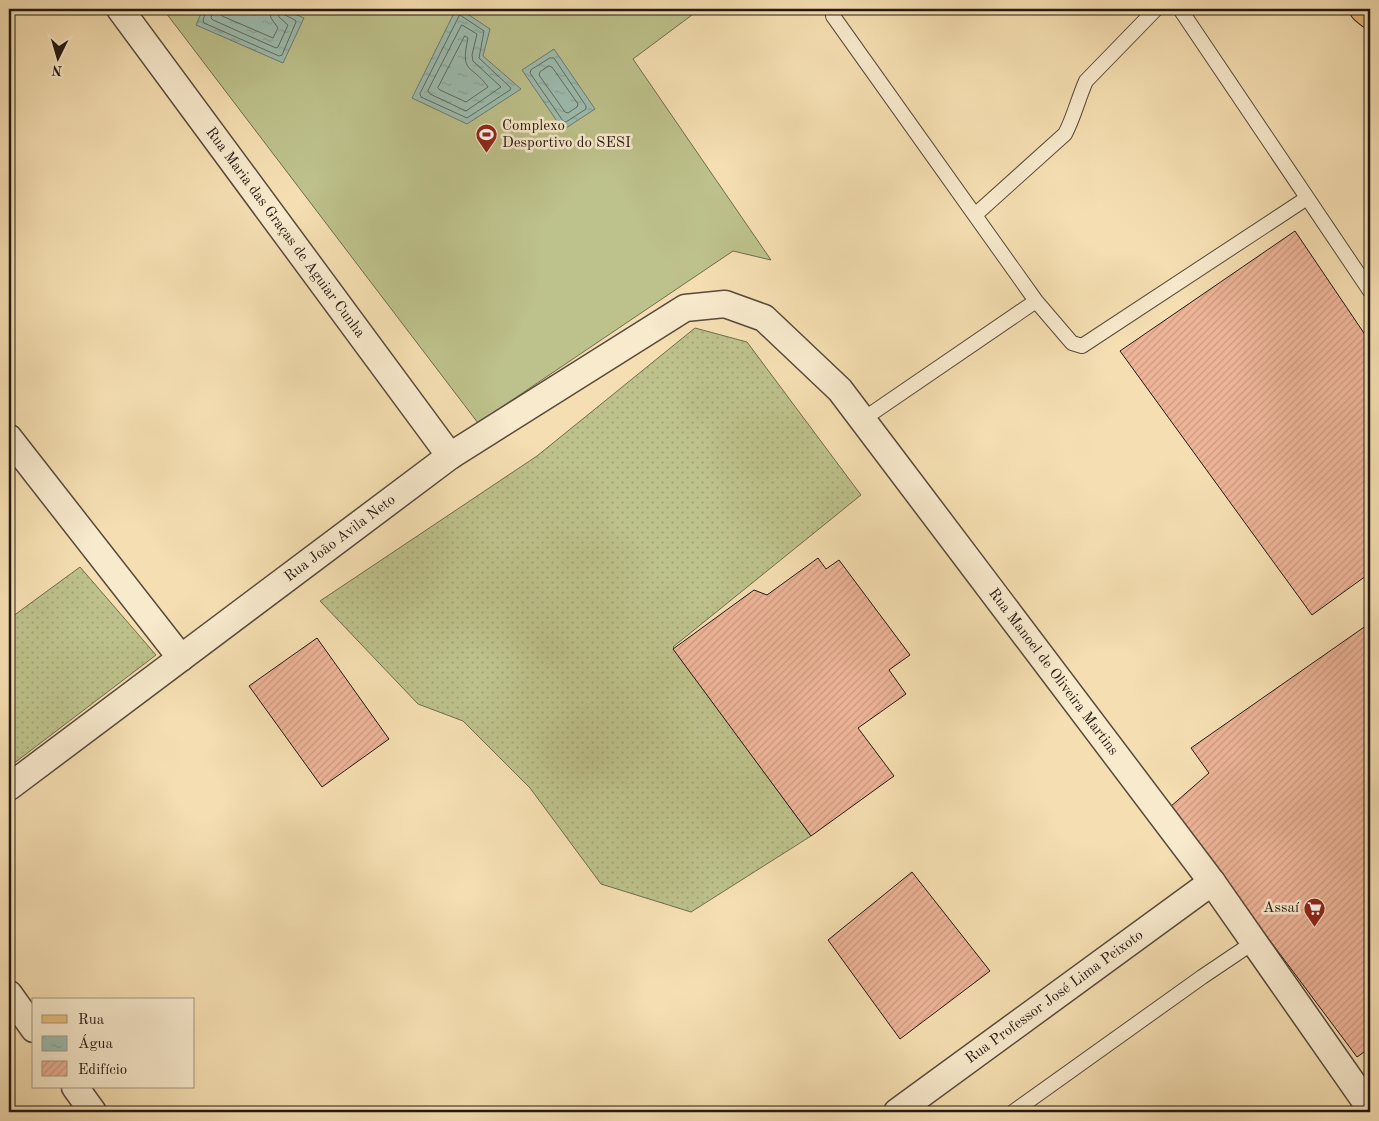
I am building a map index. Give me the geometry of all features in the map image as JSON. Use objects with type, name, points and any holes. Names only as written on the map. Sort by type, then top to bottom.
[{"type":"main road","points":[[1364,9],[1370,14]]},
{"type":"street","name":"Rua Maria das Graças de Aguiar Cunha","points":[[120,9],[450,456]]},
{"type":"street","name":"Rua Manoel de Oliveira Martins","points":[[685,308],[725,304],[764,318],[840,390],[1212,882],[1370,1108]]},
{"type":"street","name":"Rua João Avila Neto","points":[[9,787],[450,456],[685,308]]},
{"type":"street","points":[[9,438],[181,658]]},
{"type":"street","name":"Rua Professor José Lima Peixoto","points":[[897,1112],[1212,882]]},
{"type":"street","points":[[9,994],[32,1026]]},
{"type":"street","points":[[76,1088],[93,1112]]},
{"type":"lane","points":[[975,215],[1065,134],[1074,117],[1079,96],[1086,81],[1156,9]]},
{"type":"lane","points":[[1180,9],[1370,291]]},
{"type":"lane","points":[[833,16],[1036,302],[1072,343],[1082,346],[1307,198]]},
{"type":"lane","points":[[862,420],[1036,302]]},
{"type":"lane","points":[[1013,1112],[1254,942]]},
{"type":"green space","name":"Complexo Desportivo do SESI","points":[[163,9],[700,9],[633,59],[771,260],[733,251],[478,423]]},
{"type":"green space","points":[[695,328],[747,342],[861,495],[673,647],[811,836],[691,912],[601,884],[530,788],[463,721],[418,704],[320,601],[537,456]]},
{"type":"green space","points":[[80,567],[156,655],[9,767],[9,619]]},
{"type":"water","points":[[203,9],[283,9],[304,18],[283,63],[196,25]]},
{"type":"water","points":[[456,9],[460,9],[490,29],[483,56],[521,89],[467,124],[412,98]]},
{"type":"water","points":[[554,49],[595,109],[563,130],[522,70]]},
{"type":"building","points":[[1295,231],[1370,342],[1370,573],[1312,615],[1120,351]]},
{"type":"building","points":[[818,558],[826,569],[839,560],[910,655],[889,670],[906,694],[858,728],[894,776],[811,836],[673,649],[754,590],[767,595]]},
{"type":"building","name":"Assaí","points":[[1370,623],[1370,1048],[1357,1057],[1170,807],[1209,773],[1191,748]]},
{"type":"building","points":[[317,638],[389,739],[322,787],[249,686]]},
{"type":"building","points":[[912,872],[990,971],[900,1039],[828,940]]},
{"type":"place","name":"Complexo Desportivo do SESI","points":[[486,154]]},
{"type":"place","name":"Assaí","points":[[1315,927]]}]
